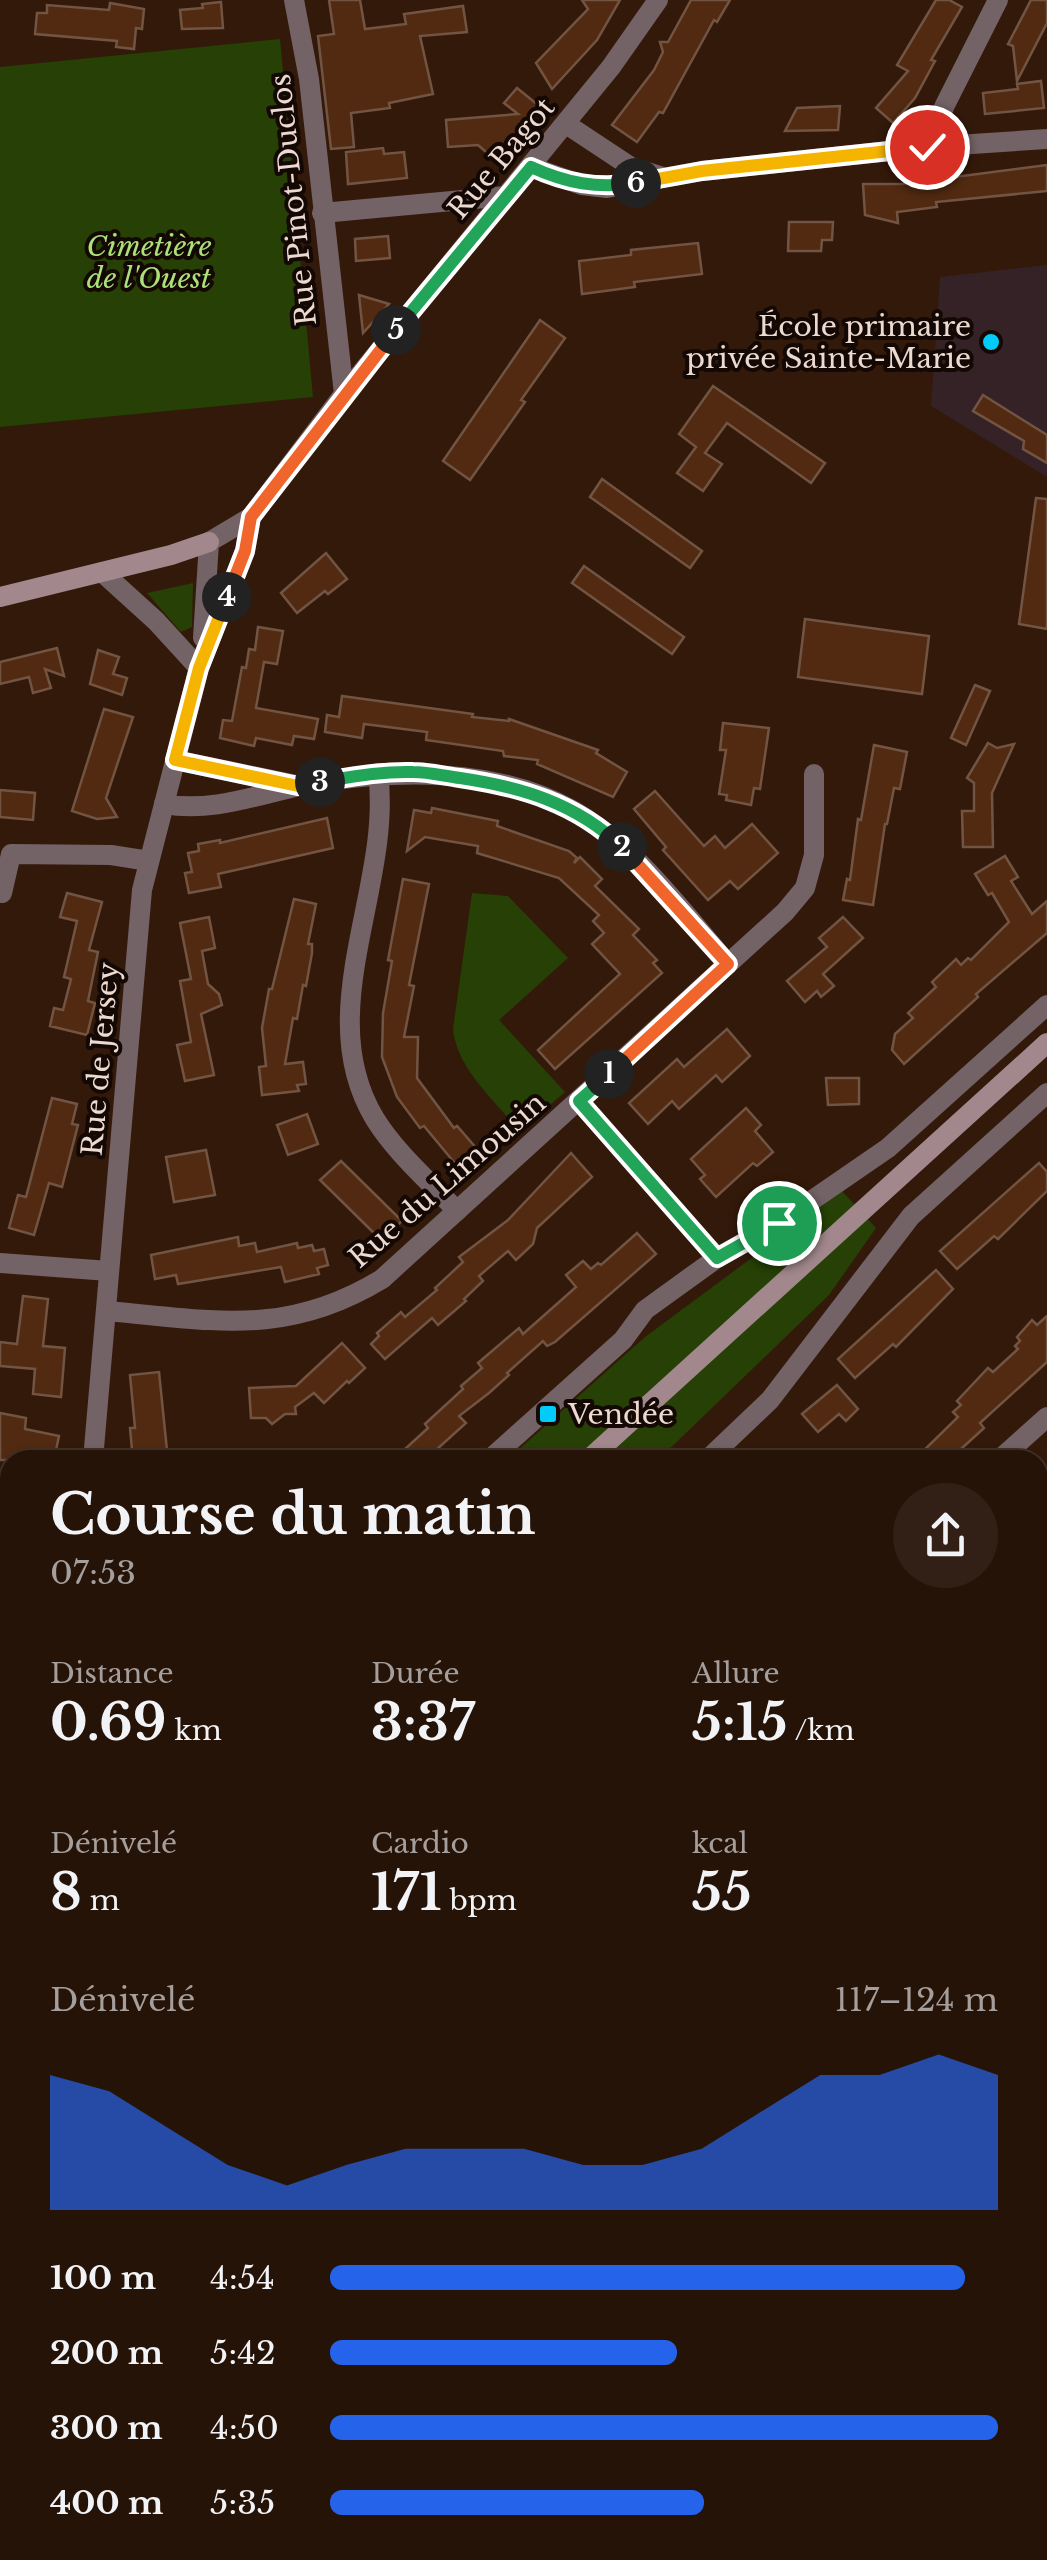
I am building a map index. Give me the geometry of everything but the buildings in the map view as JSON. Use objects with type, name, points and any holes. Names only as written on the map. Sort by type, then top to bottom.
[{"type":"main road","points":[[0,596],[209,542]]},
{"type":"main road","points":[[599,1450],[1047,1044]]},
{"type":"street","name":"Rue Pinot-Duclos","points":[[294,0],[308,78],[344,394]]},
{"type":"street","name":"Rue Bagot","points":[[344,394],[566,124],[634,38],[658,0]]},
{"type":"street","points":[[927,147],[998,0]]},
{"type":"street","points":[[566,124],[631,168],[667,178]]},
{"type":"street","points":[[531,167],[582,186],[608,188],[702,171],[927,147],[1047,139]]},
{"type":"street","points":[[322,213],[506,196]]},
{"type":"street","name":"Rue de Jersey","points":[[199,668],[209,542],[251,517],[344,394]]},
{"type":"street","name":"Rue de Jersey","points":[[94,1450],[142,890],[199,668],[245,551],[251,517]]},
{"type":"street","points":[[102,572],[156,620],[199,668]]},
{"type":"street","points":[[175,760],[298,786]]},
{"type":"street","points":[[164,804],[184,808],[249,800],[298,786],[378,773],[417,772],[500,784],[536,794],[572,810],[614,840],[728,964]]},
{"type":"street","points":[[378,773],[383,808],[351,994],[349,1036],[355,1070],[377,1122],[457,1211]]},
{"type":"street","name":"Rue du Limousin","points":[[106,1311],[249,1322],[290,1318],[325,1308],[382,1279],[786,912],[806,888],[814,856],[814,774]]},
{"type":"street","points":[[2,893],[12,854],[111,856],[149,861]]},
{"type":"street","points":[[500,1450],[623,1340],[645,1310],[717,1258],[779,1223],[888,1148],[1047,1005]]},
{"type":"street","points":[[718,1450],[770,1400],[911,1216],[1047,1093]]},
{"type":"street","points":[[579,1101],[717,1258]]},
{"type":"street","points":[[0,1263],[110,1271]]},
{"type":"street","points":[[1010,1450],[1047,1417]]},
{"type":"shaded area","name":"École primaire privée Sainte-Marie","points":[[1047,265],[1047,477],[931,406],[940,277]]},
{"type":"green space","name":"Cimetière de l'Ouest","points":[[280,39],[313,397],[0,427],[0,67]]},
{"type":"green space","points":[[193,583],[192,627],[181,632],[147,593]]},
{"type":"green space","points":[[472,893],[508,896],[568,958],[499,1020],[565,1092],[520,1131],[469,1071],[456,1044],[453,1029]]},
{"type":"green space","points":[[842,1191],[876,1228],[829,1295],[668,1450],[518,1450],[645,1337]]},
{"type":"place","name":"École primaire privée Sainte-Marie","points":[[991,342]]},
{"type":"place","name":"Vendée","points":[[548,1414]]},
{"type":"route","points":[[779,1223],[717,1258],[579,1101],[728,964],[614,840],[572,810],[500,784],[417,772],[378,773],[298,786],[175,760],[199,668],[245,551],[251,517],[344,394],[531,167],[582,186],[608,188],[702,171],[927,147]]}]
